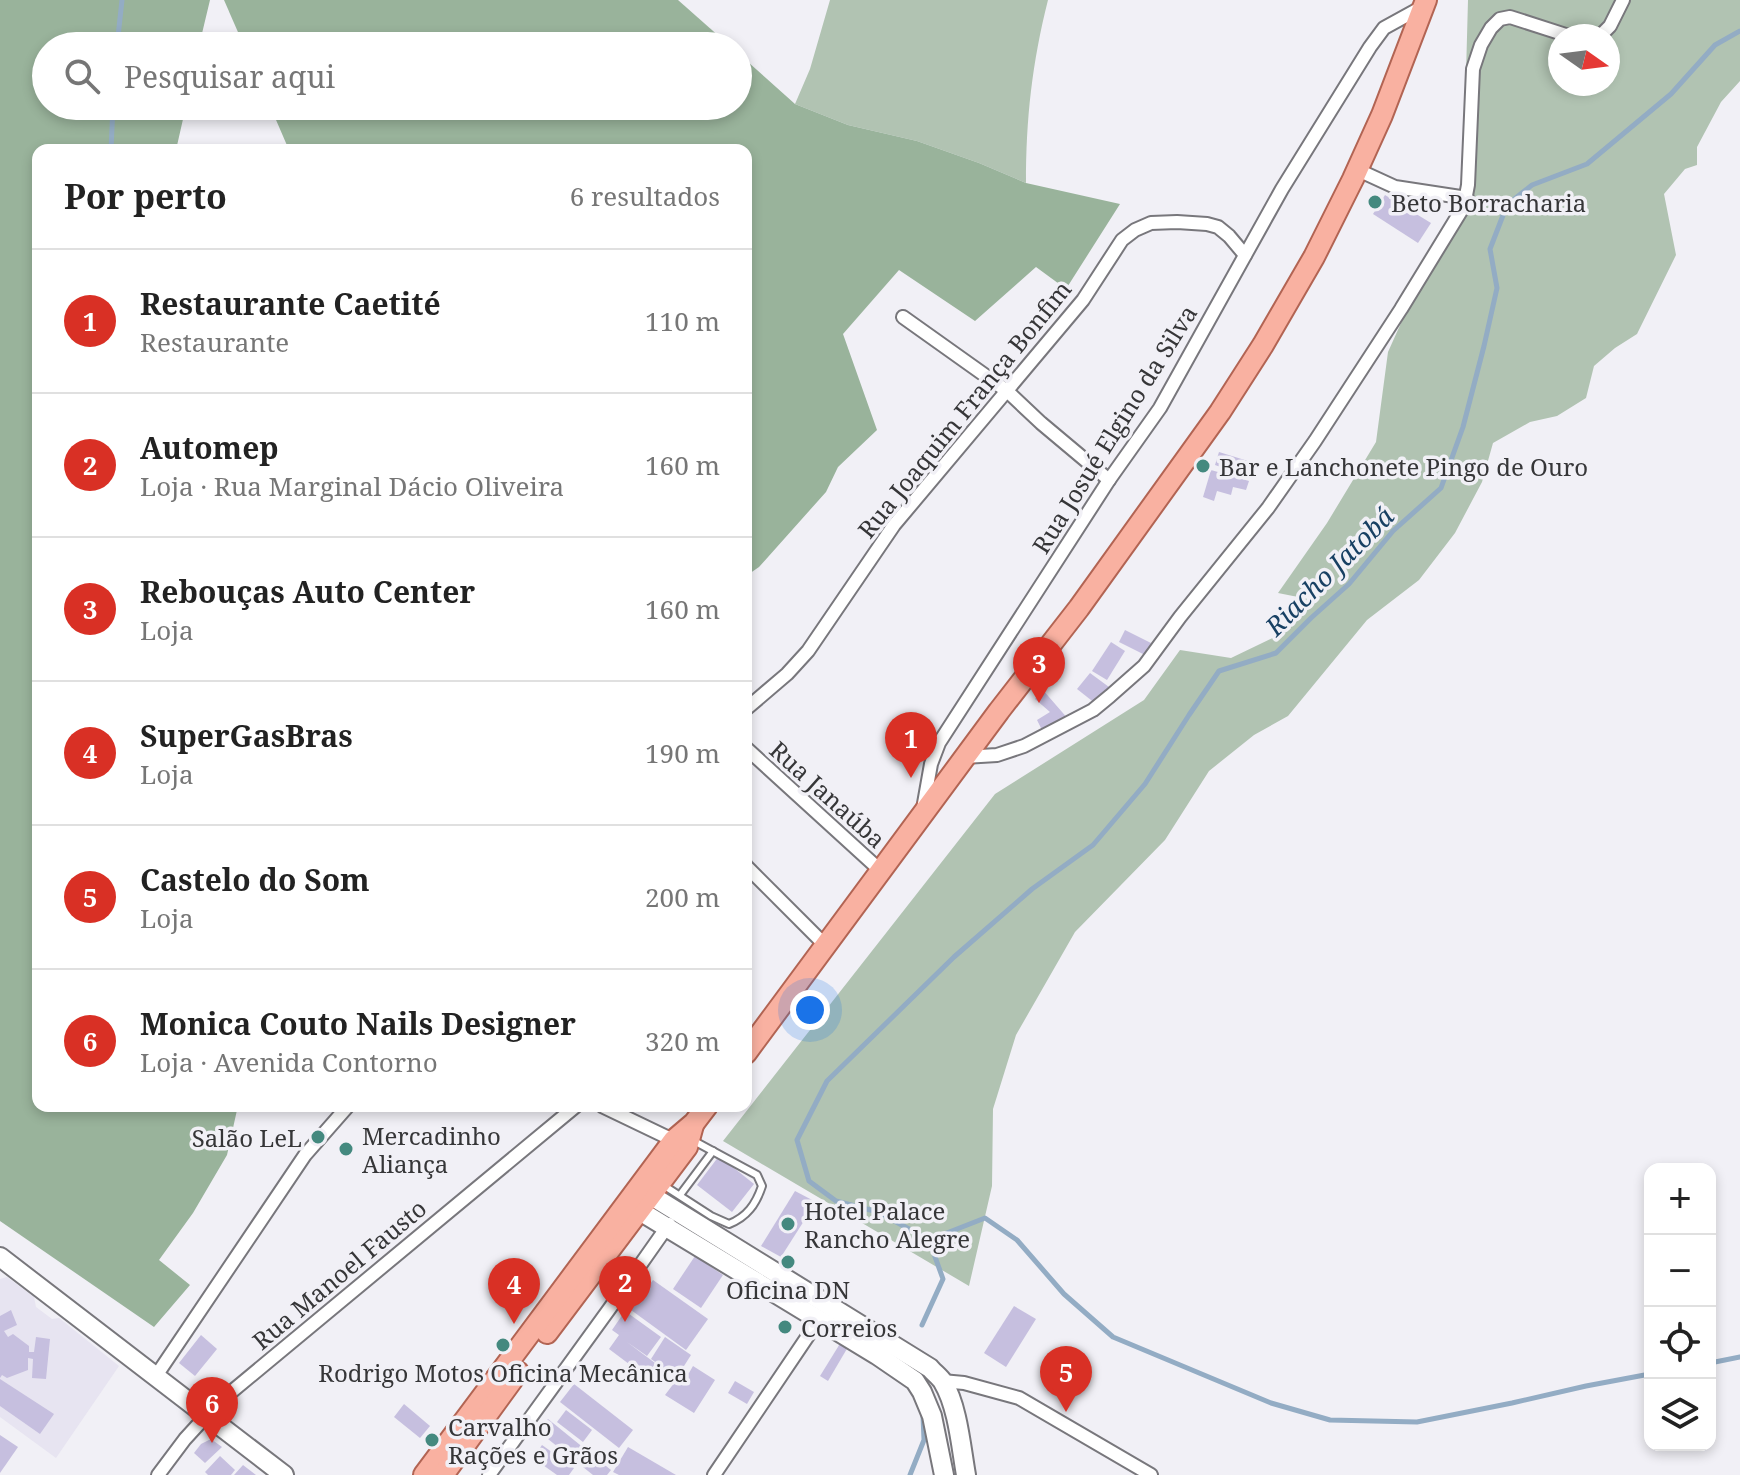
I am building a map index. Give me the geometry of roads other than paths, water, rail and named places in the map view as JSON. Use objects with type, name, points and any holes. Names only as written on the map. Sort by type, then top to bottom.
[{"type":"main road","points":[[752,1044],[964,757],[1079,608],[1220,412],[1314,257],[1358,170],[1425,3]]},
{"type":"main road","points":[[443,1475],[703,1112]]},
{"type":"main road","points":[[424,1475],[643,1196]]},
{"type":"street","points":[[1611,24],[1623,0]]},
{"type":"street","name":"Rua Josué Elgino da Silva","points":[[923,816],[931,764],[939,743],[1109,480],[1160,408],[1282,189],[1370,47],[1384,28],[1425,3]]},
{"type":"street","points":[[964,757],[997,755],[1024,746],[1093,710],[1144,666],[1268,508],[1315,441],[1464,206],[1467,198],[1473,69],[1491,28],[1500,19],[1510,17],[1548,29]]},
{"type":"street","points":[[1358,170],[1395,187],[1467,198]]},
{"type":"street","name":"Rua Joaquim França Bonfim","points":[[752,704],[808,651],[894,525],[1083,300],[1122,240],[1151,223],[1207,224],[1218,227],[1245,255]]},
{"type":"street","points":[[903,317],[1007,391],[1109,480]]},
{"type":"street","name":"Rua Janaúba","points":[[752,753],[881,871]]},
{"type":"street","points":[[752,872],[826,946]]},
{"type":"street","points":[[156,1376],[305,1155],[343,1112]]},
{"type":"street","name":"Rua Manoel Fausto","points":[[158,1475],[218,1403],[569,1112]]},
{"type":"street","points":[[618,1112],[686,1137]]},
{"type":"street","points":[[643,1196],[675,1211],[921,1361],[942,1381],[956,1420],[966,1475]]},
{"type":"street","points":[[675,1211],[799,1309],[915,1381],[928,1404],[944,1475]]},
{"type":"street","points":[[489,1475],[610,1308],[675,1211]]},
{"type":"street","points":[[0,1257],[284,1475]]},
{"type":"street","points":[[799,1309],[808,1291]]},
{"type":"street","points":[[714,1475],[818,1321]]},
{"type":"street","points":[[942,1381],[1019,1398],[1151,1475]]},
{"type":"lane","points":[[643,1196],[675,1211],[711,1216],[729,1224],[742,1219],[762,1186],[757,1175],[686,1137]]},
{"type":"lane","points":[[675,1211],[713,1151]]},
{"type":"lane","points":[[915,1381],[942,1381]]},
{"type":"waterway","points":[[119,32],[122,0]]},
{"type":"waterway","name":"Riacho Jatobá","points":[[922,1325],[943,1279],[929,1240],[878,1212],[836,1201],[809,1181],[797,1140],[827,1081],[954,957],[1032,889],[1093,845],[1145,784],[1219,671],[1276,653],[1349,584],[1393,531],[1441,488],[1463,427],[1484,346],[1497,288],[1490,249],[1507,205],[1532,185],[1587,164],[1671,94],[1715,45],[1740,31]]},
{"type":"waterway","points":[[111,144],[112,120]]},
{"type":"waterway","points":[[929,1240],[985,1218],[1017,1240],[1064,1294],[1113,1337],[1271,1403],[1330,1420],[1417,1422],[1644,1375]]},
{"type":"waterway","points":[[1716,1362],[1740,1357]]},
{"type":"waterway","name":"Riacho Jatobá","points":[[910,1475],[924,1440],[923,1416]]},
{"type":"place","name":"Beto Borracharia","points":[[1375,202]]},
{"type":"place","name":"Bar e Lanchonete Pingo de Ouro","points":[[1203,466]]},
{"type":"place","name":"Rebouças Auto Center","points":[[1039,703]]},
{"type":"place","name":"Restaurante Caetité","points":[[911,778]]},
{"type":"place","name":"Salão LeL","points":[[318,1137]]},
{"type":"place","name":"Mercadinho Aliança","points":[[346,1149]]},
{"type":"place","name":"Hotel Palace Rancho Alegre","points":[[788,1224]]},
{"type":"place","name":"Oficina DN","points":[[788,1262]]},
{"type":"place","name":"Automep","points":[[625,1322]]},
{"type":"place","name":"SuperGasBras","points":[[514,1324]]},
{"type":"place","name":"Correios","points":[[785,1327]]},
{"type":"place","name":"Rodrigo Motos Oficina Mecânica","points":[[503,1345]]},
{"type":"place","name":"Castelo do Som","points":[[1066,1412]]},
{"type":"place","name":"Carvalho Rações e Grãos","points":[[432,1440]]},
{"type":"place","name":"Monica Couto Nails Designer","points":[[212,1443]]}]
